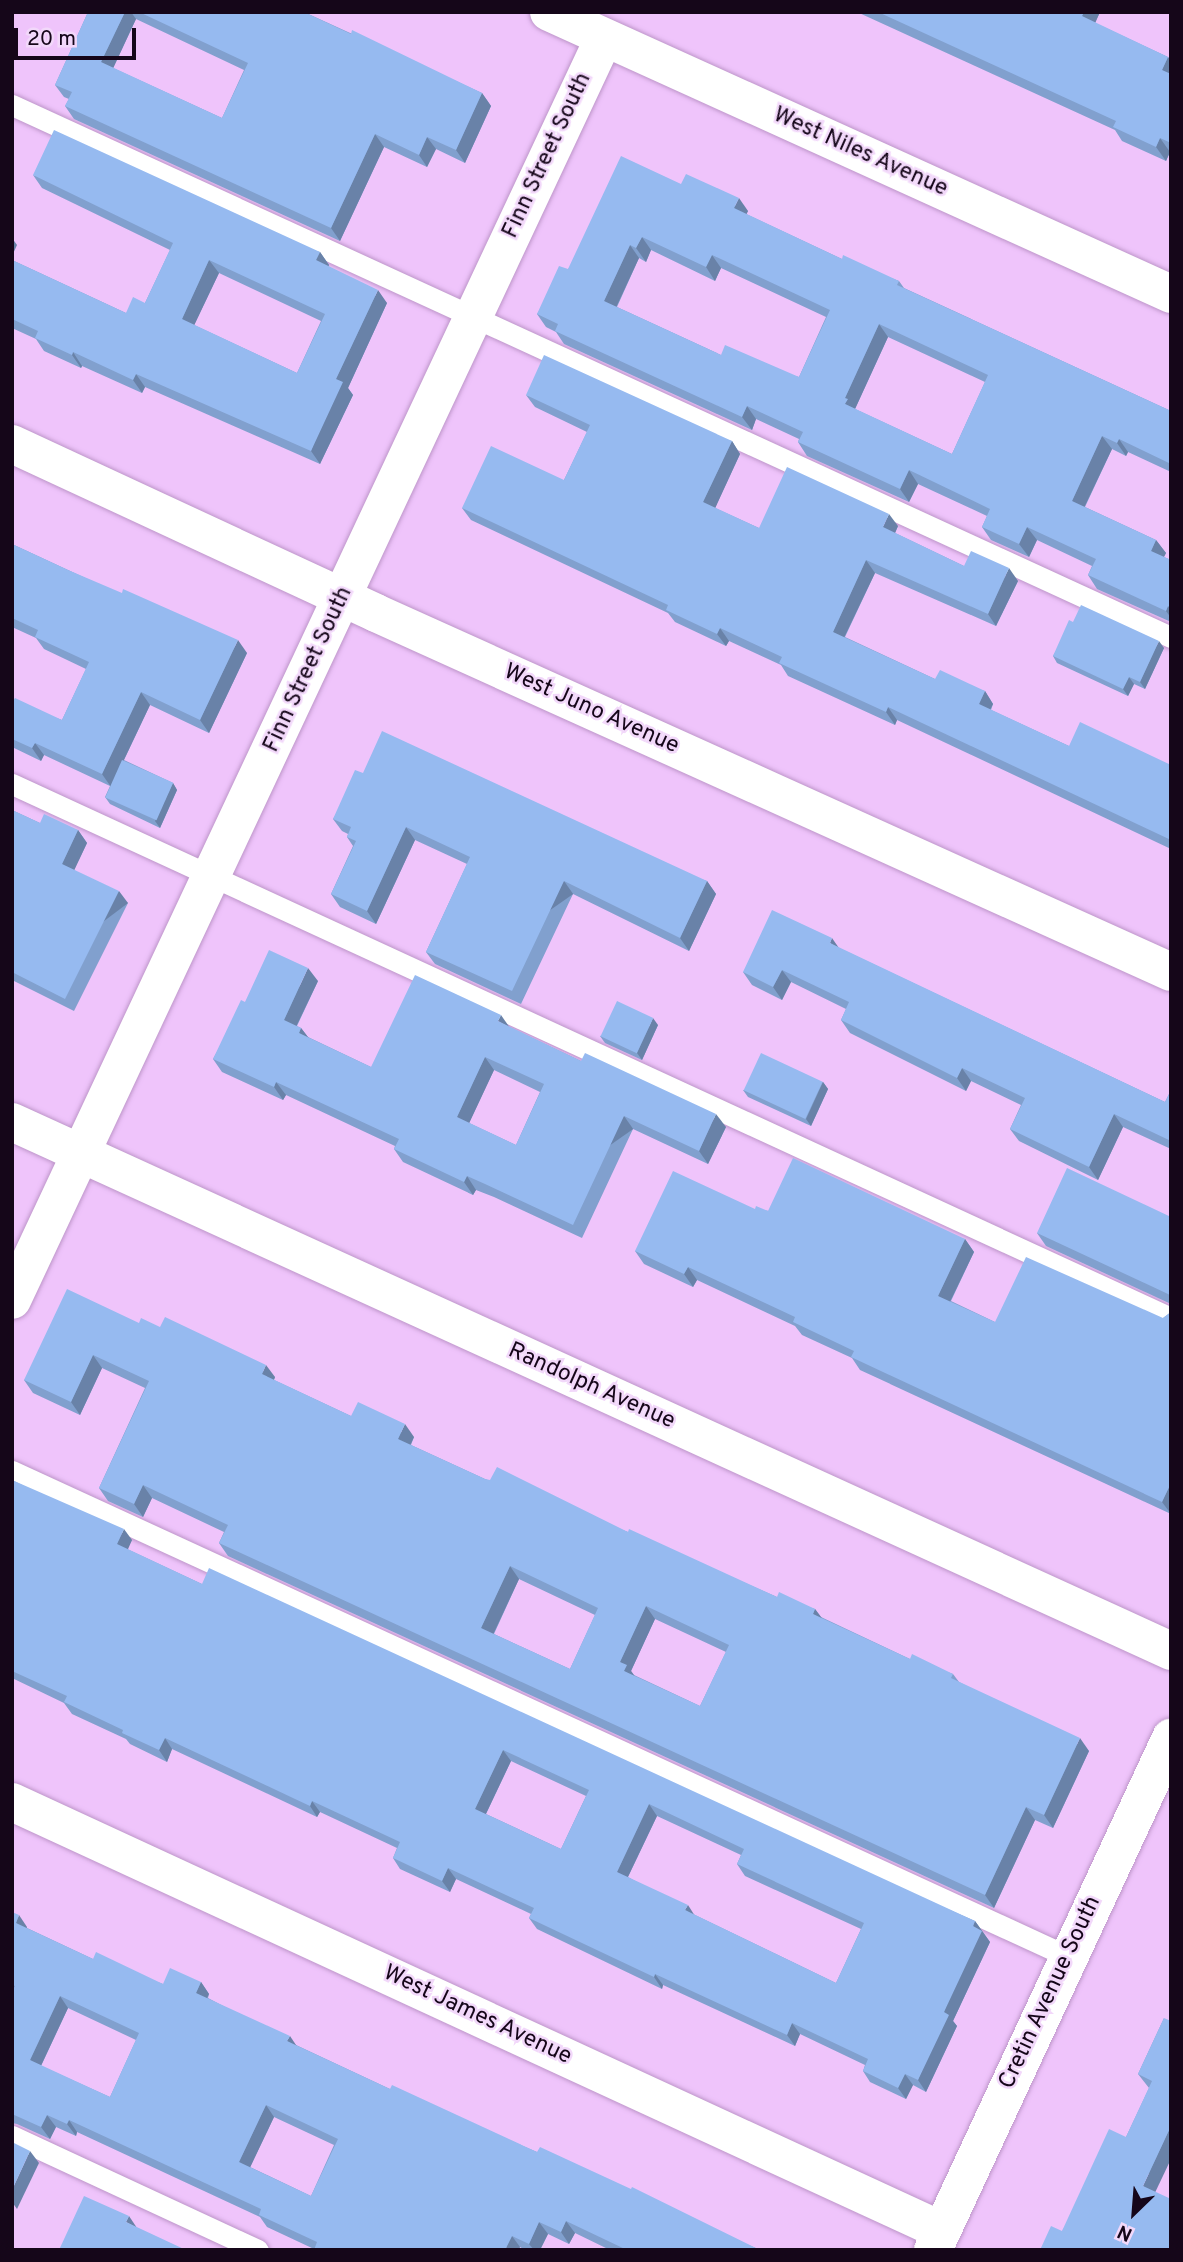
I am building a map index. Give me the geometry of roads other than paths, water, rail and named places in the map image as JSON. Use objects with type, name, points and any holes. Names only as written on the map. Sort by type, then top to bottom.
[{"type":"street","name":"West Niles Avenue","points":[[549,12],[1171,294]]},
{"type":"street","name":"Finn Street South","points":[[12,1300],[604,38]]},
{"type":"street","name":"West Juno Avenue","points":[[12,444],[343,598],[1170,969]]},
{"type":"street","name":"Randolph Avenue","points":[[12,1122],[1171,1651]]},
{"type":"street","name":"Cretin Avenue South","points":[[937,2240],[1067,1956],[1171,1738]]},
{"type":"street","name":"West James Avenue","points":[[12,1802],[937,2240]]},
{"type":"lane","points":[[12,105],[1171,638]]},
{"type":"lane","points":[[12,784],[1171,1318]]},
{"type":"lane","points":[[12,1471],[1067,1956]]},
{"type":"lane","points":[[12,2136],[258,2250]]}]
